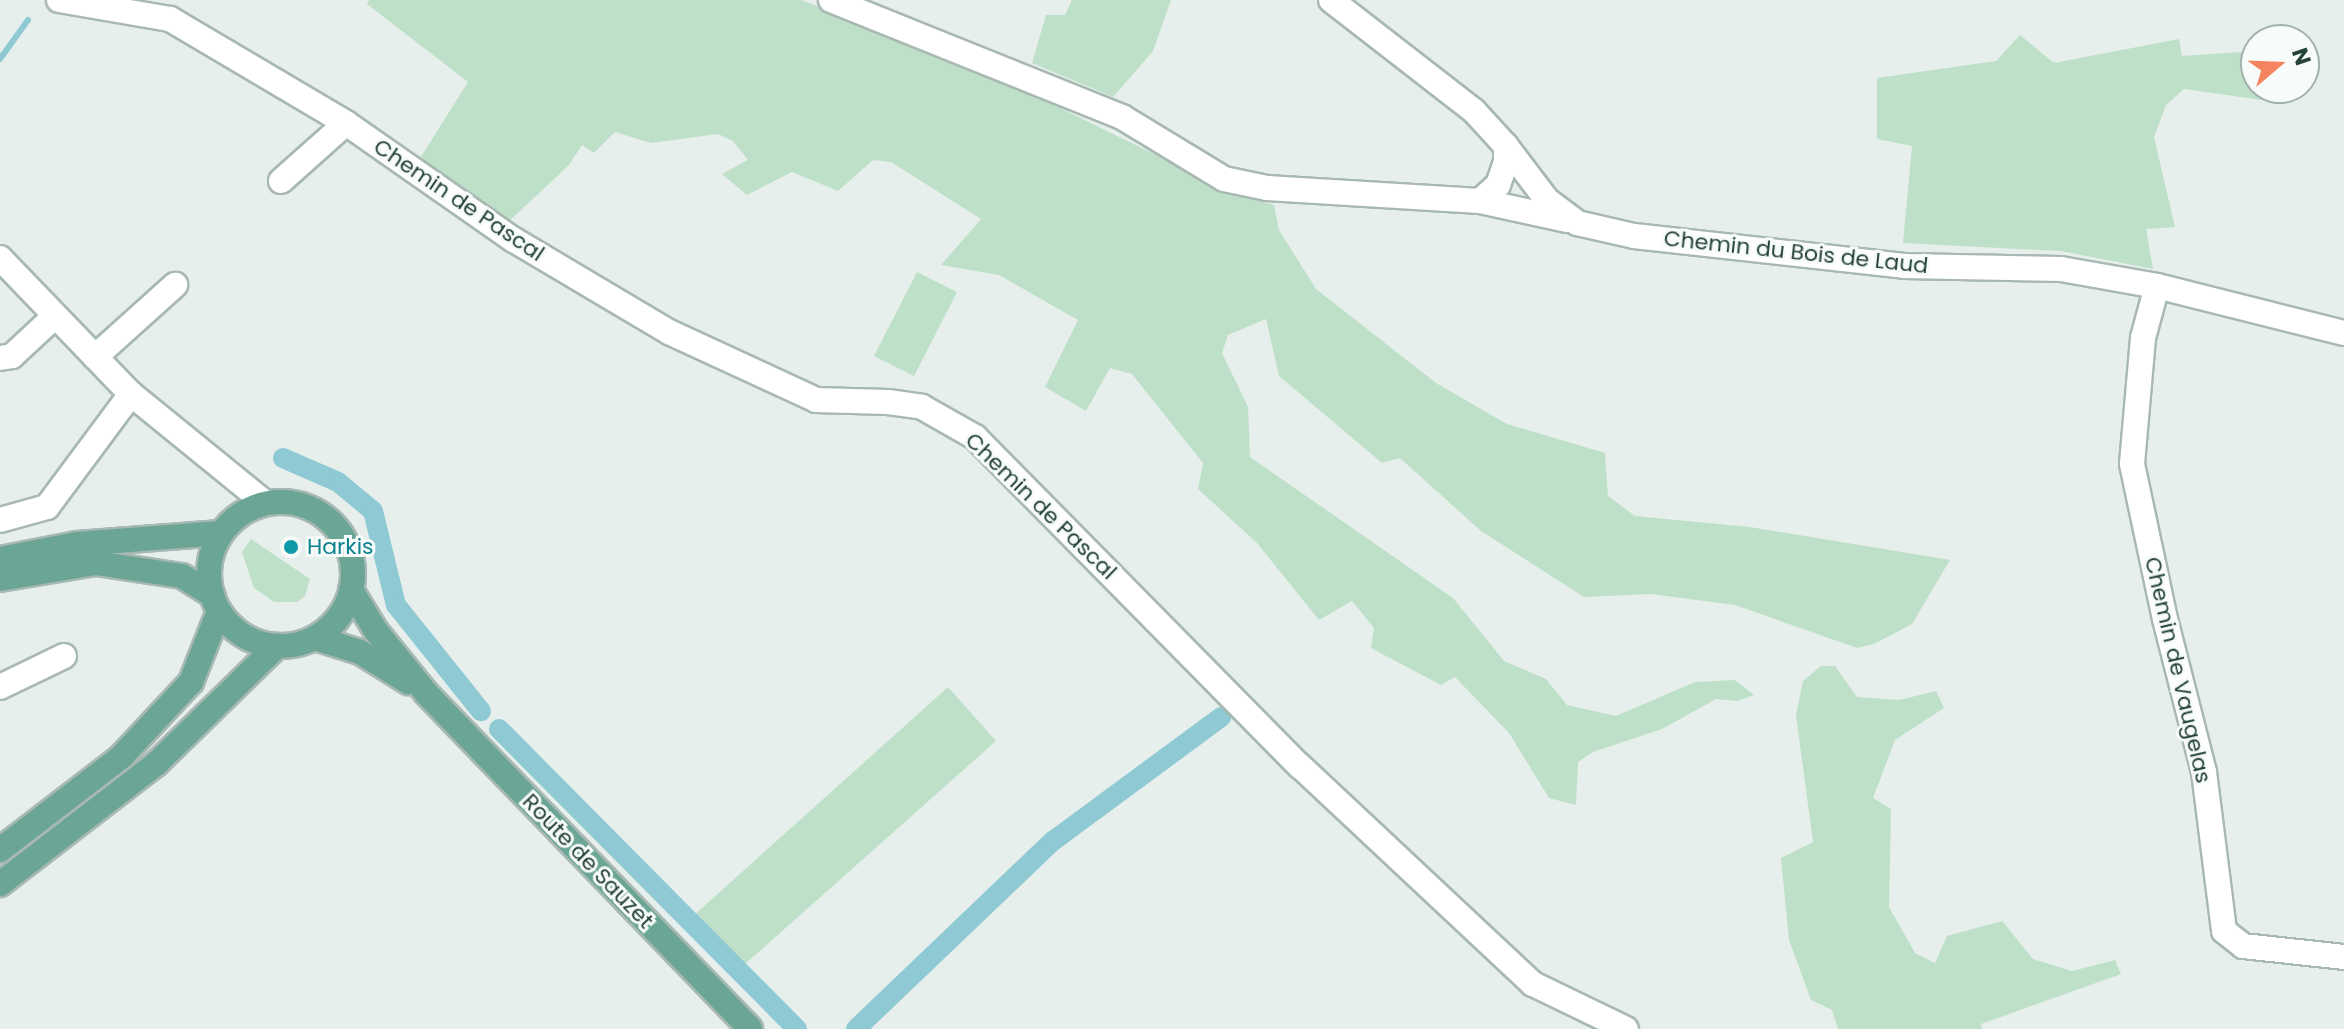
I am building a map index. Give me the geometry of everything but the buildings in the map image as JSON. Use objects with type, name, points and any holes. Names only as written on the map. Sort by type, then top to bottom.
[{"type":"main road","points":[[0,579],[96,563],[182,576],[215,603],[234,629],[254,641],[277,646],[315,638],[338,617],[351,590],[350,554],[332,523],[313,509],[290,502],[265,503],[233,519],[221,533],[212,552],[208,573],[215,603],[191,682],[121,757],[0,850]]},
{"type":"main road","points":[[0,559],[77,544],[221,533]]},
{"type":"main road","name":"Route de Sauzet","points":[[351,590],[376,631],[427,694],[750,1029]]},
{"type":"main road","name":"Route de Sauzet","points":[[315,638],[360,652],[427,694]]},
{"type":"main road","points":[[0,884],[156,764],[277,646]]},
{"type":"street","name":"Chemin de Pascal","points":[[59,0],[170,19],[346,123],[514,240],[669,332],[816,400],[888,402],[922,407],[975,437],[1300,766],[1533,984],[1626,1029]]},
{"type":"street","points":[[831,0],[1122,117],[1224,179],[1267,188],[1480,201],[1577,223]]},
{"type":"street","name":"Chemin du Bois de Laud","points":[[1331,0],[1474,111],[1506,146],[1547,200],[1577,223],[1634,236],[1904,266],[2061,269],[2157,286],[2344,333]]},
{"type":"street","points":[[281,181],[346,123]]},
{"type":"street","points":[[1480,201],[1498,185],[1506,146]]},
{"type":"street","points":[[0,258],[131,394],[265,503]]},
{"type":"street","points":[[95,357],[175,285]]},
{"type":"street","name":"Chemin de Vaugelas","points":[[2157,286],[2143,338],[2132,464],[2165,619],[2204,772],[2224,931],[2243,946],[2344,957]]},
{"type":"street","points":[[0,358],[12,356],[55,316]]},
{"type":"street","points":[[0,520],[47,507],[131,394]]},
{"type":"street","points":[[0,687],[64,656]]},
{"type":"green space","points":[[369,0],[801,0],[962,60],[1234,193],[1274,205],[1279,230],[1316,289],[1436,383],[1507,424],[1605,453],[1608,496],[1635,516],[1750,527],[1950,560],[1912,624],[1874,644],[1857,648],[1735,605],[1651,594],[1584,597],[1481,531],[1400,458],[1382,463],[1279,376],[1266,319],[1228,335],[1222,353],[1248,407],[1250,457],[1453,598],[1504,661],[1546,679],[1567,705],[1616,716],[1695,682],[1735,680],[1754,695],[1738,701],[1716,699],[1662,729],[1593,752],[1578,762],[1576,805],[1549,798],[1509,733],[1455,677],[1441,685],[1371,648],[1374,628],[1352,601],[1319,620],[1257,543],[1198,489],[1203,463],[1132,374],[1110,368],[1086,411],[1045,387],[1078,320],[999,275],[941,265],[981,219],[891,162],[873,160],[838,191],[792,172],[747,195],[722,174],[748,160],[733,141],[718,134],[651,143],[615,132],[594,153],[582,145],[569,165],[506,224],[419,160],[468,82],[367,4]]},
{"type":"green space","points":[[1072,0],[1171,0],[1153,51],[1113,97],[1032,63],[1046,15],[1065,15]]},
{"type":"green space","points":[[2020,35],[2054,63],[2179,39],[2182,56],[2240,52],[2240,97],[2184,89],[2166,105],[2154,137],[2175,227],[2146,229],[2153,269],[2061,251],[1903,243],[1912,146],[1877,139],[1877,78],[1996,61]]},
{"type":"green space","points":[[917,272],[957,292],[914,376],[874,356]]},
{"type":"green space","points":[[251,539],[310,579],[305,596],[297,602],[274,602],[254,588],[242,552]]},
{"type":"green space","points":[[1821,666],[1835,666],[1857,697],[1899,700],[1936,691],[1944,708],[1895,740],[1873,798],[1891,809],[1889,907],[1915,953],[1935,963],[1947,936],[2002,921],[2033,959],[2072,971],[2115,960],[2121,974],[1981,1024],[1982,1029],[1838,1029],[1832,1010],[1811,1000],[1789,940],[1781,858],[1813,842],[1796,715],[1803,681]]},
{"type":"green space","points":[[948,687],[996,741],[744,965],[692,917]]},
{"type":"waterway","points":[[0,59],[28,20]]},
{"type":"waterway","points":[[283,458],[338,482],[373,511],[396,605],[481,711]]},
{"type":"waterway","points":[[856,1029],[1053,841],[1221,717]]},
{"type":"waterway","points":[[499,729],[797,1029]]},
{"type":"place","name":"Harkis","points":[[291,547]]}]
